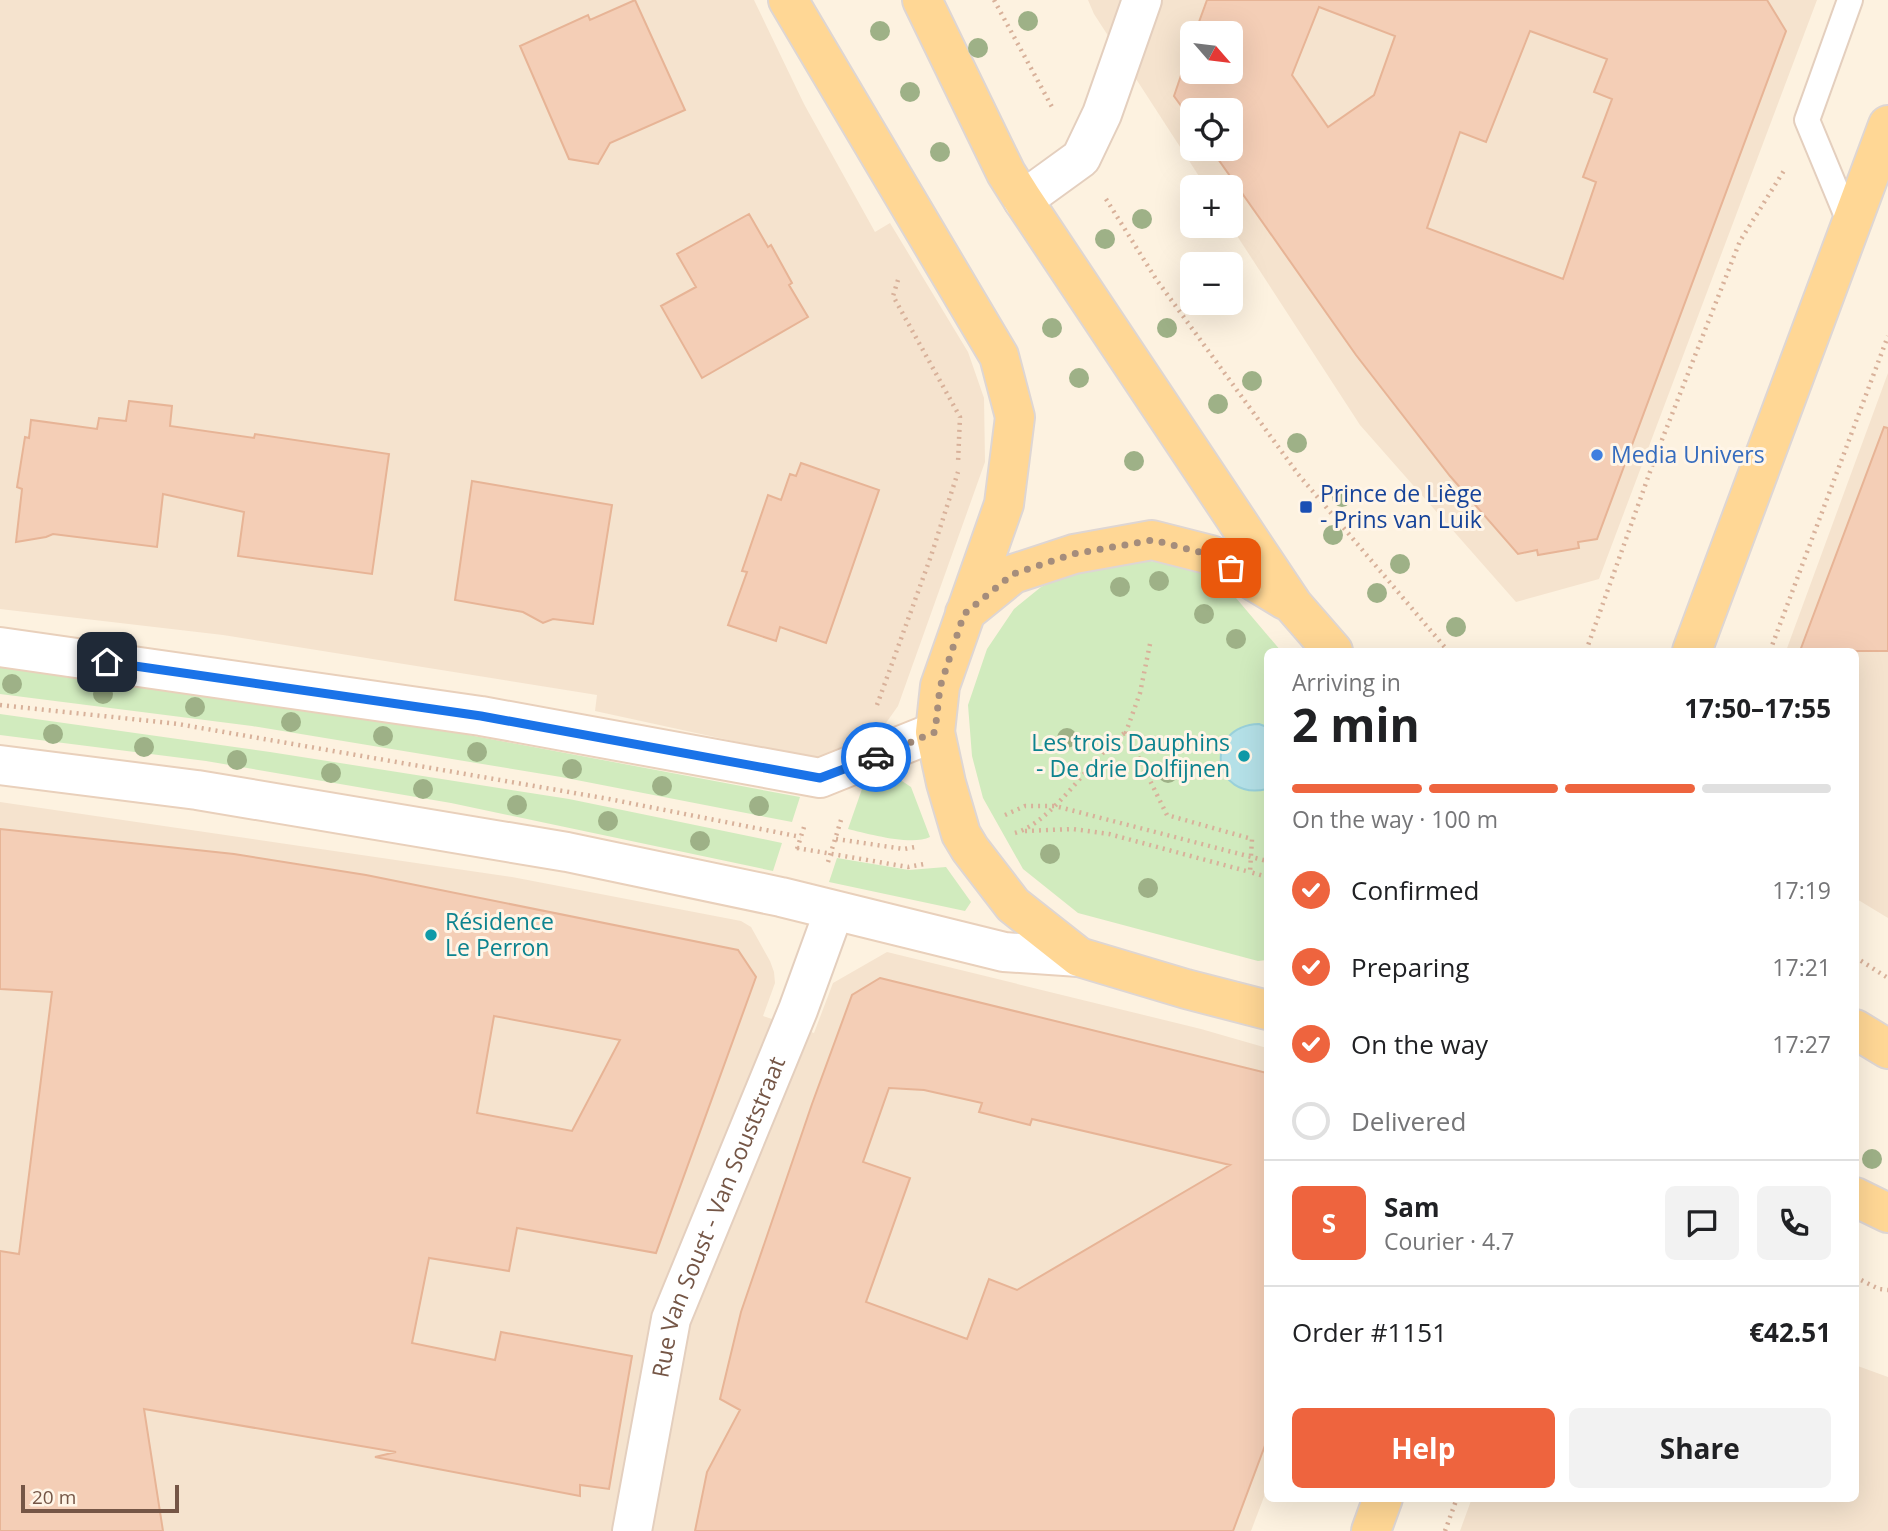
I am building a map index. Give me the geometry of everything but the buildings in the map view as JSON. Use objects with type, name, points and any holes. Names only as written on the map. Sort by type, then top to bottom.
[{"type":"main road","points":[[788,0],[999,356],[1015,417],[1004,504],[940,687],[935,732],[961,834],[1013,905],[1079,957],[1264,1009]]},
{"type":"main road","points":[[922,0],[1006,173],[1023,200],[1293,605],[1330,648]]},
{"type":"main road","points":[[1693,648],[1888,125]]},
{"type":"main road","points":[[964,614],[1013,574],[1073,554],[1153,540],[1211,555],[1293,605]]},
{"type":"main road","points":[[1186,989],[1264,987]]},
{"type":"main road","points":[[1859,1031],[1888,1049]]},
{"type":"main road","points":[[1859,1199],[1888,1213]]},
{"type":"main road","points":[[1371,1531],[1382,1502]]},
{"type":"street","points":[[1023,200],[1081,158],[1102,114],[1142,0]]},
{"type":"street","points":[[0,647],[481,716],[820,778],[935,732]]},
{"type":"street","points":[[0,765],[197,790],[567,852],[781,897],[1004,952],[1079,957]]},
{"type":"street","name":"Rue Van Soust - Van Souststraat","points":[[632,1531],[671,1319],[798,1010],[834,911]]},
{"type":"lane","points":[[1850,0],[1807,120],[1851,226]]},
{"type":"path","points":[[994,0],[1081,158],[1156,279],[1298,474],[1445,648]]},
{"type":"path","points":[[1587,648],[1656,455],[1740,242],[1790,160],[1807,120]]},
{"type":"path","points":[[854,766],[931,556],[958,472],[960,417],[894,296],[901,268],[936,247]]},
{"type":"path","points":[[1771,648],[1888,336]]},
{"type":"path","points":[[1025,831],[1055,806],[1110,744],[1126,732],[1140,693],[1150,644]]},
{"type":"path","points":[[0,705],[178,724],[609,799],[801,837]]},
{"type":"path","points":[[1126,732],[1167,815],[1252,839],[1250,872]]},
{"type":"path","points":[[836,839],[904,849],[932,845],[1025,806],[1055,806],[1264,860]]},
{"type":"path","points":[[793,860],[807,816]]},
{"type":"path","points":[[1004,837],[1025,831],[1073,829],[1109,834],[1264,876]]},
{"type":"path","points":[[797,848],[908,867],[927,864]]},
{"type":"path","points":[[1859,960],[1888,978]]},
{"type":"path","points":[[1859,1279],[1879,1289],[1888,1290]]},
{"type":"path","points":[[1445,1531],[1456,1502]]},
{"type":"shaded area","points":[[0,0],[754,0],[804,104],[875,232],[890,223],[968,352],[984,398],[985,462],[898,706],[881,730],[852,751],[811,758],[595,711],[597,695],[223,635],[0,609]]},
{"type":"shaded area","points":[[1088,0],[1817,0],[1599,579],[1516,602],[1360,425],[1238,238],[1243,238],[1243,175],[1198,175],[1189,161],[1243,161],[1243,98],[1180,98],[1180,147],[1094,14]]},
{"type":"shaded area","points":[[1888,373],[1888,918],[1859,900],[1859,648],[1787,648]]},
{"type":"shaded area","points":[[0,802],[512,877],[741,921],[751,927],[774,972],[775,983],[763,1016],[814,1033],[833,983],[887,952],[1201,1029],[1264,1047],[1264,1497],[1251,1531],[0,1531]]},
{"type":"shaded area","points":[[1859,1366],[1888,1377],[1888,1531],[1460,1531],[1471,1502],[1859,1502]]},
{"type":"green space","points":[[1142,560],[1190,566],[1225,585],[1278,648],[1264,648],[1264,960],[1258,961],[1078,913],[1023,869],[983,798],[972,756],[968,705],[987,649],[1014,609],[1041,587],[1074,571]]},
{"type":"green space","points":[[0,667],[187,690],[384,719],[800,797],[792,822],[561,777],[252,726],[0,694]]},
{"type":"green space","points":[[0,714],[270,752],[569,799],[782,843],[773,871],[451,803],[206,761],[0,735]]},
{"type":"green space","points":[[891,778],[911,787],[930,837],[901,840],[848,829],[862,789]]},
{"type":"green space","points":[[837,858],[909,870],[946,867],[971,902],[965,911],[829,882]]},
{"type":"water","name":"Les trois Dauphins - De drie Dolfijnen","points":[[1259,724],[1264,726],[1264,789],[1249,790],[1235,785],[1225,775],[1221,762],[1222,749],[1228,737],[1241,728]]},
{"type":"way so far","points":[[876,757],[935,732],[940,687],[964,614],[1013,574],[1073,554],[1153,540],[1211,555],[1231,568]]},
{"type":"place","name":"Media Univers","points":[[1597,455]]},
{"type":"place","name":"Prince de Liège - Prins van Luik","points":[[1306,507]]},
{"type":"place","name":"Les trois Dauphins - De drie Dolfijnen","points":[[1244,756]]},
{"type":"place","name":"Résidence Le Perron","points":[[431,935]]},
{"type":"route","points":[[107,662],[481,716],[820,778],[876,757]]}]
